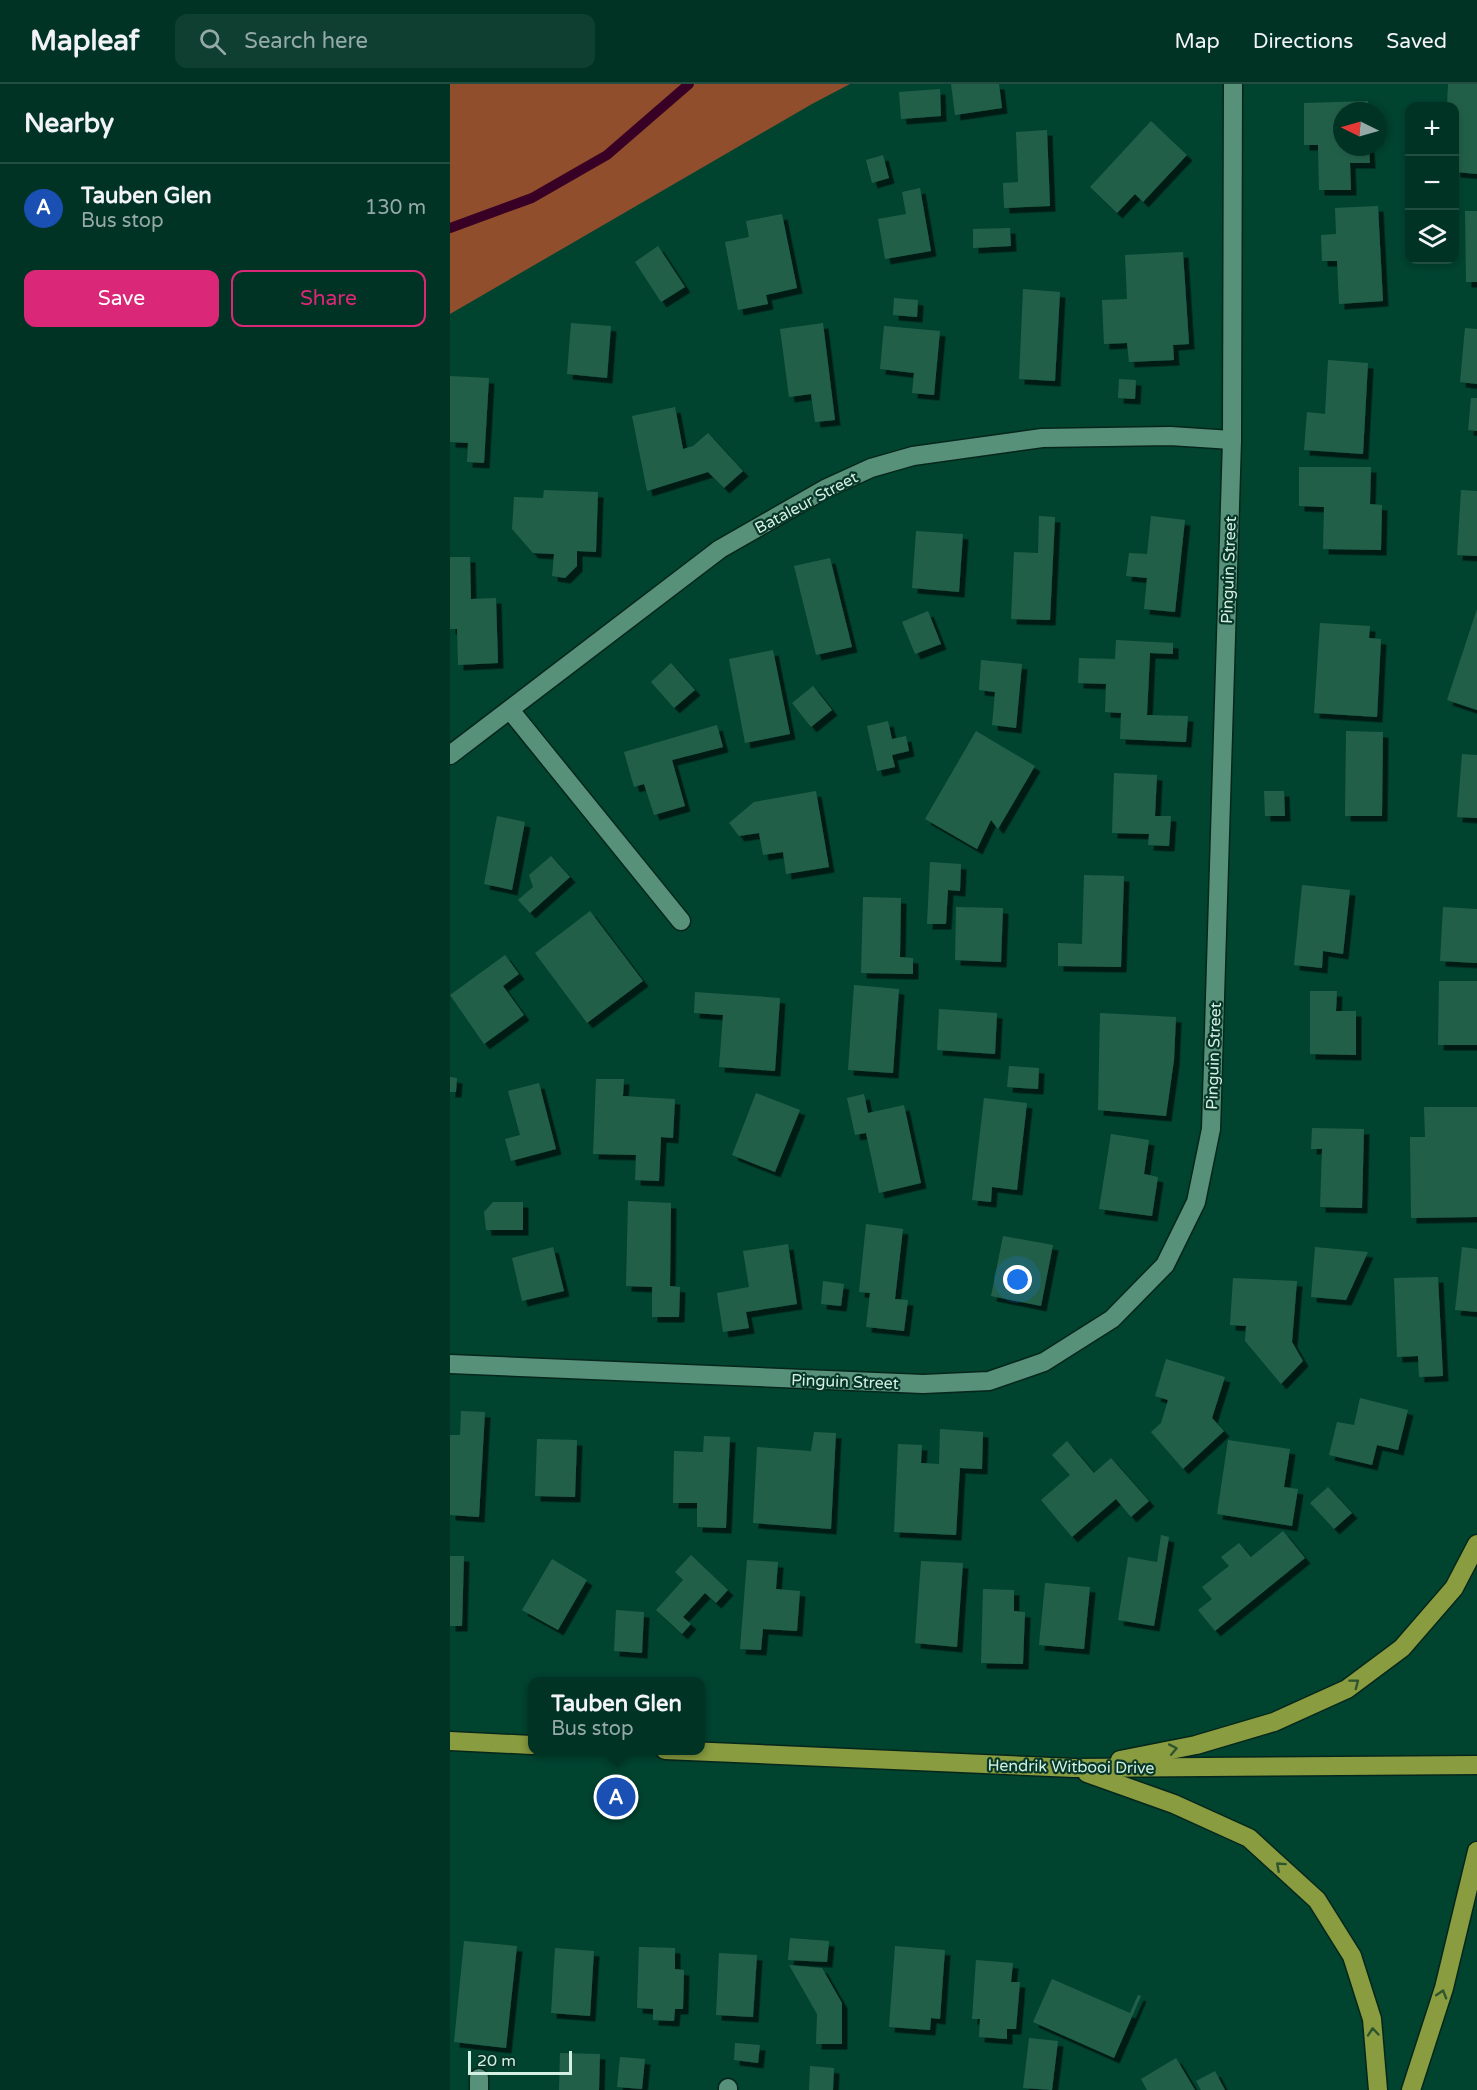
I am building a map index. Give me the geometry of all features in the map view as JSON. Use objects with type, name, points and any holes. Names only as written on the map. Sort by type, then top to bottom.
[{"type":"main road","points":[[1074,1768],[1196,1745],[1274,1722],[1347,1689],[1402,1648],[1454,1588],[1477,1544]]},
{"type":"main road","points":[[450,1741],[528,1745]]},
{"type":"main road","name":"Hendrik Witbooi Drive","points":[[705,1752],[1074,1768],[1477,1765]]},
{"type":"main road","points":[[1074,1768],[1174,1804],[1249,1838],[1317,1900],[1352,1956],[1372,2019],[1378,2090]]},
{"type":"main road","points":[[1411,2090],[1444,1988],[1477,1851]]},
{"type":"street","name":"Pinguin Street","points":[[450,1364],[923,1384],[989,1381],[1044,1362],[1112,1319],[1165,1265],[1196,1202],[1211,1129],[1232,440],[1233,84]]},
{"type":"street","name":"Bataleur Street","points":[[450,755],[720,549],[825,489],[871,468],[913,456],[1042,438],[1170,436],[1232,440]]},
{"type":"street","points":[[510,710],[681,921]]},
{"type":"shaded area","points":[[450,84],[850,84],[450,314]]},
{"type":"building","points":[[951,84],[999,84],[1002,108],[955,115]]},
{"type":"building","points":[[1448,84],[1477,84],[1477,174],[1459,172],[1459,102],[1447,102]]},
{"type":"building","points":[[940,89],[941,116],[901,119],[899,92]]},
{"type":"building","points":[[1333,102],[1333,156],[1370,156],[1370,163],[1350,163],[1351,190],[1319,190],[1318,145],[1304,145],[1304,103]]},
{"type":"building","points":[[1151,121],[1187,155],[1143,202],[1135,194],[1117,213],[1090,187]]},
{"type":"building","points":[[1047,130],[1050,206],[1004,208],[1003,183],[1018,182],[1016,132]]},
{"type":"building","points":[[883,155],[889,178],[872,183],[866,160]]},
{"type":"building","points":[[920,188],[931,251],[885,259],[878,219],[906,214],[902,192]]},
{"type":"building","points":[[1378,206],[1383,301],[1339,304],[1337,261],[1322,261],[1321,235],[1336,234],[1335,208]]},
{"type":"building","points":[[1465,211],[1477,211],[1477,282],[1466,282]]},
{"type":"building","points":[[782,214],[797,288],[766,295],[768,304],[738,310],[725,242],[749,237],[746,221]]},
{"type":"building","points":[[1010,228],[1011,246],[973,248],[973,229]]},
{"type":"building","points":[[658,246],[685,287],[661,302],[635,262]]},
{"type":"building","points":[[1183,252],[1189,344],[1173,345],[1174,360],[1129,362],[1127,343],[1104,344],[1102,300],[1127,299],[1125,255]]},
{"type":"building","points":[[1023,289],[1060,292],[1055,381],[1019,379]]},
{"type":"building","points":[[894,298],[918,300],[917,317],[893,315]]},
{"type":"building","points":[[571,323],[611,326],[607,378],[567,374]]},
{"type":"building","points":[[823,323],[835,420],[815,422],[811,394],[789,397],[780,329]]},
{"type":"building","points":[[884,326],[940,331],[934,395],[912,393],[914,373],[880,369]]},
{"type":"building","points":[[1465,328],[1477,329],[1477,384],[1460,382]]},
{"type":"building","points":[[1328,360],[1368,363],[1363,454],[1304,450],[1307,412],[1325,414]]},
{"type":"building","points":[[450,376],[489,378],[484,463],[467,462],[468,443],[450,442]]},
{"type":"building","points":[[1119,379],[1136,380],[1135,399],[1118,398]]},
{"type":"building","points":[[1471,398],[1477,398],[1477,431],[1468,430]]},
{"type":"building","points":[[675,407],[683,449],[693,446],[708,433],[743,471],[724,488],[708,472],[647,491],[632,416]]},
{"type":"building","points":[[1299,467],[1371,467],[1370,504],[1382,505],[1381,550],[1323,549],[1324,507],[1299,506]]},
{"type":"building","points":[[544,490],[598,492],[596,552],[577,551],[577,566],[565,578],[552,576],[554,554],[533,553],[512,529],[514,497],[543,498]]},
{"type":"building","points":[[1461,490],[1477,491],[1477,556],[1457,555]]},
{"type":"building","points":[[1039,516],[1055,517],[1050,620],[1011,619],[1014,552],[1038,553]]},
{"type":"building","points":[[1151,516],[1185,520],[1175,612],[1144,609],[1147,578],[1126,576],[1129,553],[1147,554]]},
{"type":"building","points":[[916,531],[963,534],[959,592],[912,588]]},
{"type":"building","points":[[450,557],[470,557],[471,599],[496,598],[498,663],[458,665],[457,629],[450,629]]},
{"type":"building","points":[[830,558],[852,647],[816,655],[794,566]]},
{"type":"building","points":[[1477,609],[1477,710],[1447,700]]},
{"type":"building","points":[[928,611],[941,644],[915,654],[902,622]]},
{"type":"building","points":[[1320,623],[1370,626],[1369,638],[1381,639],[1377,717],[1314,713]]},
{"type":"building","points":[[1116,640],[1173,643],[1173,654],[1150,653],[1147,715],[1188,716],[1186,742],[1120,739],[1121,713],[1105,712],[1106,684],[1078,683],[1079,658],[1115,659]]},
{"type":"building","points":[[773,650],[790,734],[745,743],[729,659]]},
{"type":"building","points":[[981,660],[1022,664],[1016,728],[992,725],[995,692],[979,690]]},
{"type":"building","points":[[671,663],[695,690],[674,708],[651,682]]},
{"type":"building","points":[[813,686],[832,710],[811,727],[792,703]]},
{"type":"building","points":[[888,721],[892,739],[906,736],[909,751],[892,755],[895,767],[877,771],[867,726]]},
{"type":"building","points":[[717,725],[723,747],[672,760],[685,806],[654,815],[644,784],[634,787],[624,752]]},
{"type":"building","points":[[976,731],[1035,766],[998,829],[991,820],[977,849],[925,819]]},
{"type":"building","points":[[1346,731],[1383,732],[1382,816],[1345,816]]},
{"type":"building","points":[[1462,754],[1477,755],[1477,818],[1457,817]]},
{"type":"building","points":[[1114,773],[1157,775],[1155,816],[1171,816],[1169,846],[1148,845],[1149,834],[1112,833]]},
{"type":"building","points":[[816,791],[829,867],[786,874],[783,852],[763,855],[759,833],[739,836],[729,823],[754,802]]},
{"type":"building","points":[[1264,791],[1284,791],[1285,816],[1265,816]]},
{"type":"building","points":[[497,816],[525,822],[512,890],[484,884]]},
{"type":"building","points":[[551,856],[570,877],[530,913],[518,900],[533,887],[529,875]]},
{"type":"building","points":[[930,862],[961,864],[960,891],[948,890],[946,924],[927,924]]},
{"type":"building","points":[[1084,875],[1124,876],[1121,967],[1058,966],[1058,943],[1082,944]]},
{"type":"building","points":[[1302,885],[1350,890],[1343,954],[1323,951],[1322,968],[1294,965]]},
{"type":"building","points":[[863,897],[901,898],[900,957],[913,958],[913,974],[861,973]]},
{"type":"building","points":[[956,907],[1003,908],[1001,962],[955,960]]},
{"type":"building","points":[[1443,907],[1477,909],[1477,963],[1440,961]]},
{"type":"building","points":[[590,911],[643,981],[587,1023],[535,953]]},
{"type":"building","points":[[505,955],[519,974],[503,986],[524,1015],[484,1044],[450,995]]},
{"type":"building","points":[[1439,981],[1477,981],[1477,1045],[1438,1045]]},
{"type":"building","points":[[854,985],[899,989],[893,1073],[848,1070]]},
{"type":"building","points":[[1310,991],[1337,991],[1336,1011],[1356,1011],[1356,1055],[1310,1054]]},
{"type":"building","points":[[695,992],[780,998],[775,1071],[719,1067],[723,1015],[694,1013]]},
{"type":"building","points":[[939,1009],[997,1013],[995,1054],[937,1050]]},
{"type":"building","points":[[1100,1013],[1176,1017],[1174,1060],[1166,1116],[1098,1110]]},
{"type":"building","points":[[1009,1066],[1039,1068],[1038,1089],[1007,1087]]},
{"type":"building","points":[[450,1077],[457,1078],[456,1092],[450,1092]]},
{"type":"building","points":[[596,1079],[624,1079],[623,1096],[675,1099],[673,1138],[661,1137],[659,1181],[635,1180],[636,1155],[593,1154]]},
{"type":"building","points":[[539,1083],[556,1149],[511,1161],[505,1139],[520,1135],[508,1091]]},
{"type":"building","points":[[756,1093],[800,1110],[775,1172],[732,1155]]},
{"type":"building","points":[[864,1094],[868,1113],[904,1105],[921,1183],[879,1193],[866,1133],[855,1135],[847,1098]]},
{"type":"building","points":[[984,1098],[1027,1103],[1017,1190],[992,1187],[991,1202],[972,1200]]},
{"type":"building","points":[[1424,1107],[1477,1107],[1477,1217],[1411,1218],[1410,1137],[1425,1137]]},
{"type":"building","points":[[1312,1128],[1364,1129],[1362,1208],[1320,1207],[1322,1149],[1311,1149]]},
{"type":"building","points":[[1111,1134],[1149,1140],[1144,1174],[1158,1177],[1152,1216],[1099,1209]]},
{"type":"building","points":[[628,1201],[671,1203],[670,1286],[680,1287],[679,1317],[652,1317],[652,1287],[626,1286]]},
{"type":"building","points":[[493,1202],[523,1202],[523,1230],[486,1230],[484,1212]]},
{"type":"building","points":[[866,1224],[903,1229],[895,1299],[908,1300],[904,1331],[866,1327],[870,1293],[859,1292]]},
{"type":"building","points":[[1003,1236],[1053,1245],[1041,1306],[991,1296]]},
{"type":"building","points":[[788,1244],[797,1304],[746,1312],[749,1328],[723,1332],[717,1293],[749,1287],[743,1251]]},
{"type":"building","points":[[553,1247],[564,1291],[522,1301],[512,1258]]},
{"type":"building","points":[[1315,1247],[1368,1252],[1346,1300],[1311,1297]]},
{"type":"building","points":[[1462,1247],[1477,1249],[1477,1312],[1455,1310]]},
{"type":"building","points":[[1438,1277],[1443,1376],[1419,1377],[1418,1356],[1397,1357],[1394,1278]]},
{"type":"building","points":[[1233,1278],[1297,1281],[1292,1342],[1303,1361],[1281,1384],[1245,1341],[1246,1326],[1230,1325]]},
{"type":"building","points":[[823,1281],[844,1284],[841,1306],[821,1304]]},
{"type":"building","points":[[1166,1359],[1225,1377],[1212,1418],[1224,1431],[1183,1469],[1151,1432],[1161,1423],[1168,1400],[1155,1396]]},
{"type":"building","points":[[1360,1398],[1408,1410],[1398,1450],[1377,1445],[1372,1465],[1329,1455],[1337,1422],[1354,1425]]},
{"type":"building","points":[[461,1411],[485,1412],[479,1517],[450,1515],[450,1435],[460,1435]]},
{"type":"building","points":[[940,1429],[983,1432],[982,1469],[960,1468],[956,1535],[894,1532],[898,1444],[922,1445],[921,1463],[939,1464]]},
{"type":"building","points":[[814,1432],[836,1433],[831,1529],[753,1523],[757,1447],[811,1451]]},
{"type":"building","points":[[704,1436],[730,1437],[726,1528],[697,1527],[697,1503],[673,1503],[674,1451],[703,1452]]},
{"type":"building","points":[[537,1439],[577,1440],[575,1497],[535,1496]]},
{"type":"building","points":[[1228,1440],[1290,1449],[1284,1487],[1298,1489],[1292,1526],[1217,1514]]},
{"type":"building","points":[[1067,1441],[1094,1473],[1111,1458],[1149,1501],[1131,1517],[1116,1499],[1072,1537],[1041,1500],[1070,1475],[1052,1455]]},
{"type":"building","points":[[1328,1487],[1352,1513],[1334,1529],[1310,1503]]},
{"type":"building","points":[[1283,1531],[1305,1558],[1215,1631],[1198,1610],[1212,1599],[1202,1587],[1229,1566],[1221,1557],[1239,1543],[1251,1557]]},
{"type":"building","points":[[1161,1535],[1169,1537],[1154,1626],[1118,1620],[1128,1557],[1157,1562]]},
{"type":"building","points":[[691,1555],[728,1590],[716,1603],[705,1593],[683,1617],[691,1624],[682,1634],[656,1610],[683,1580],[675,1572]]},
{"type":"building","points":[[450,1556],[464,1556],[462,1626],[450,1626]]},
{"type":"building","points":[[552,1559],[587,1580],[558,1630],[522,1610]]},
{"type":"building","points":[[747,1560],[778,1562],[776,1589],[800,1591],[797,1631],[763,1629],[761,1650],[740,1649]]},
{"type":"building","points":[[921,1561],[963,1563],[957,1647],[915,1643]]},
{"type":"building","points":[[1045,1583],[1090,1587],[1084,1649],[1039,1645]]},
{"type":"building","points":[[983,1589],[1014,1590],[1014,1611],[1025,1612],[1023,1664],[981,1663]]},
{"type":"building","points":[[616,1610],[644,1612],[642,1653],[614,1651]]},
{"type":"building","points":[[790,1938],[829,1941],[827,1962],[788,1960]]},
{"type":"building","points":[[464,1941],[517,1946],[506,2048],[454,2042]]},
{"type":"building","points":[[895,1946],[945,1950],[940,2019],[931,2018],[930,2030],[889,2027]]},
{"type":"building","points":[[639,1947],[675,1948],[675,1969],[684,1970],[683,2009],[675,2009],[674,2021],[653,2020],[653,2009],[637,2008]]},
{"type":"building","points":[[555,1948],[594,1951],[590,2016],[551,2013]]},
{"type":"building","points":[[719,1953],[757,1955],[753,2017],[716,2015]]},
{"type":"building","points":[[976,1960],[1013,1963],[1011,1982],[1020,1982],[1016,2029],[1007,2029],[1007,2039],[979,2037],[980,2019],[972,2019]]},
{"type":"building","points":[[789,1965],[822,1968],[842,2003],[842,2044],[816,2044],[817,2014]]},
{"type":"building","points":[[1052,1979],[1130,2013],[1138,1995],[1141,1996],[1114,2058],[1033,2022]]},
{"type":"building","points":[[1029,2038],[1058,2041],[1052,2090],[1023,2088]]},
{"type":"building","points":[[735,2043],[760,2045],[758,2063],[734,2060]]},
{"type":"building","points":[[560,2053],[600,2054],[599,2090],[559,2090]]},
{"type":"building","points":[[620,2057],[645,2059],[642,2089],[617,2087]]},
{"type":"building","points":[[1176,2058],[1195,2090],[1147,2090],[1141,2079]]},
{"type":"building","points":[[810,2066],[834,2068],[833,2090],[809,2090]]},
{"type":"building","points":[[1215,2071],[1225,2090],[1201,2090],[1196,2081]]},
{"type":"waterway","points":[[450,228],[532,198],[607,155],[689,84]]},
{"type":"place","name":"Tauben Glen","points":[[616,1797]]}]
